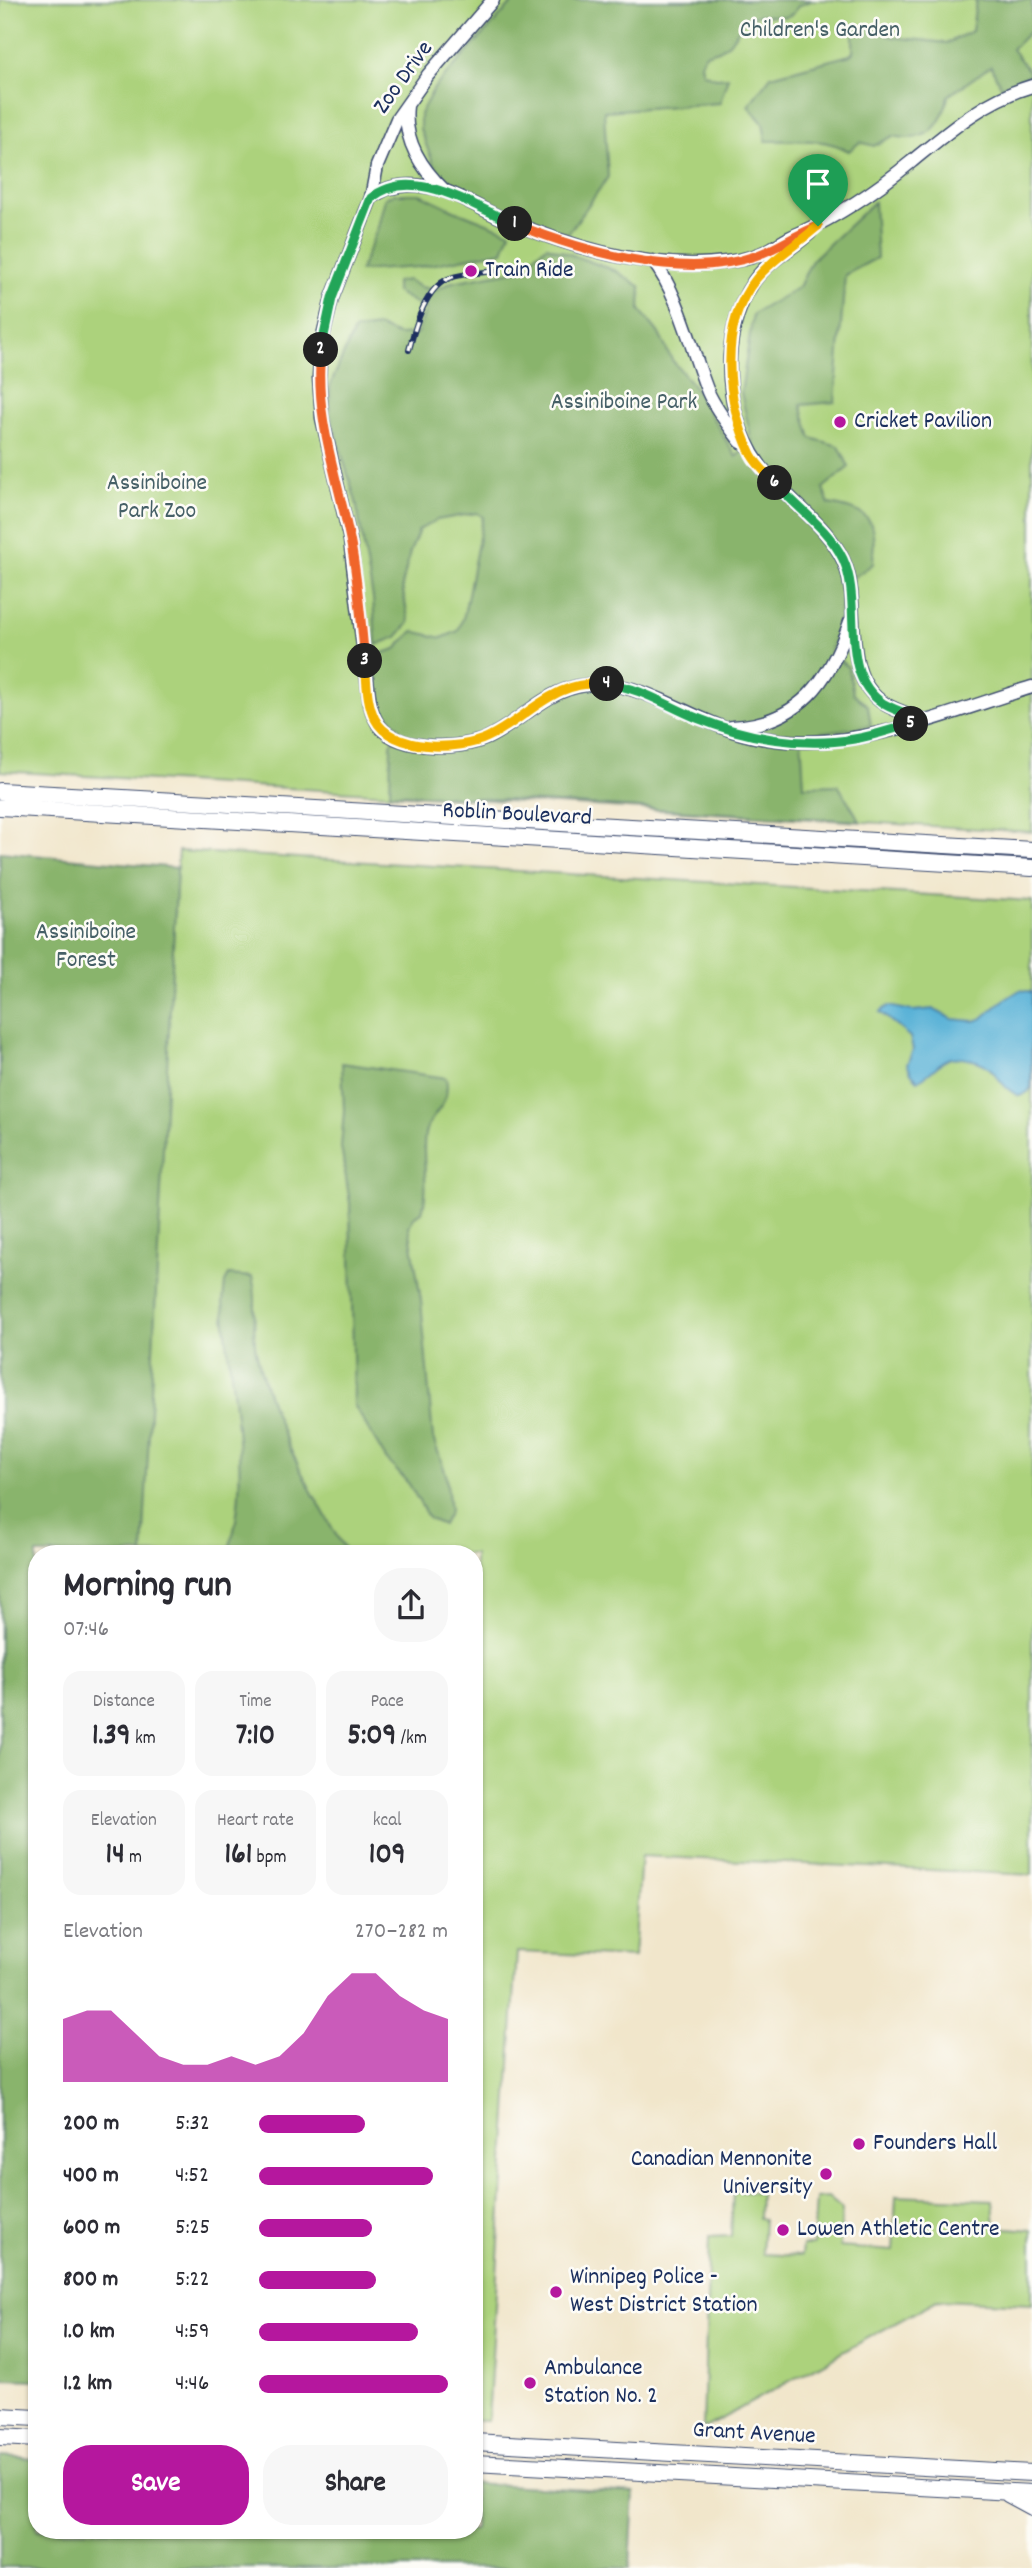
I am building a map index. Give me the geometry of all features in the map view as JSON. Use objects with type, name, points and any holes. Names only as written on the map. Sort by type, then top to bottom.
[{"type":"main road","name":"Roblin Boulevard","points":[[0,791],[1032,850]]},
{"type":"main road","name":"Roblin Boulevard","points":[[0,807],[1032,868]]},
{"type":"main road","points":[[0,2416],[28,2418]]},
{"type":"main road","points":[[0,2437],[28,2439]]},
{"type":"main road","name":"Grant Avenue","points":[[483,2442],[1032,2473]]},
{"type":"main road","name":"Grant Avenue","points":[[483,2463],[1032,2493]]},
{"type":"main road","points":[[1015,2471],[1032,2463]]},
{"type":"main road","points":[[1003,2491],[1032,2507]]},
{"type":"street","name":"Zoo Drive","points":[[493,0],[428,75],[397,119],[377,166],[371,198],[332,298],[321,344],[319,378],[324,430],[350,540],[368,694],[376,721],[391,736],[414,744],[466,744],[495,733],[555,693],[569,688],[601,684],[629,688],[725,728],[771,738],[825,743],[867,737],[1032,687]]},
{"type":"street","points":[[752,456],[739,425],[730,383],[731,349],[736,320],[754,282],[761,273],[818,226],[882,185],[962,120],[1000,98],[1032,86]]},
{"type":"street","points":[[407,106],[407,124],[414,149],[428,175],[443,190],[502,219],[569,244],[653,261],[698,264],[737,261],[756,256],[798,233],[818,226]]},
{"type":"street","points":[[371,198],[381,190],[400,185],[443,190]]},
{"type":"street","points":[[653,261],[669,289],[718,411],[752,456],[834,544],[843,560],[852,586],[854,653],[867,687],[882,702],[924,720]]},
{"type":"street","points":[[725,728],[765,723],[787,712],[808,696],[833,666],[853,616]]},
{"type":"green space","name":"Assiniboine Park","points":[[0,0],[1032,0],[1032,832],[0,771]]},
{"type":"green space","points":[[515,0],[813,0],[798,6],[794,13],[786,17],[758,15],[745,21],[729,43],[719,50],[705,54],[701,64],[703,73],[716,78],[728,77],[720,103],[604,111],[608,177],[568,234],[521,220],[448,183],[434,165],[420,129],[420,114],[434,88]]},
{"type":"green space","points":[[976,0],[1032,0],[1032,29],[1012,49],[1031,74],[1001,87],[991,66],[948,96],[937,125],[931,131],[915,138],[893,136],[874,146],[860,142],[849,151],[819,142],[766,141],[763,123],[748,106],[771,76],[850,55],[853,52],[853,31],[866,25],[893,37],[947,43],[972,31]]},
{"type":"green space","points":[[394,194],[420,194],[510,232],[503,251],[419,267],[360,271],[378,227],[385,198]]},
{"type":"green space","points":[[874,202],[877,258],[845,275],[835,402],[801,405],[811,438],[839,446],[849,467],[823,488],[829,504],[864,515],[872,528],[873,564],[843,585],[838,630],[830,652],[848,667],[853,693],[868,706],[871,726],[801,735],[804,786],[838,785],[860,821],[390,793],[391,744],[400,729],[377,704],[376,655],[396,649],[413,631],[442,638],[458,631],[464,615],[483,517],[477,513],[437,520],[419,530],[410,552],[402,586],[409,623],[397,637],[376,645],[373,598],[356,502],[329,412],[330,386],[354,330],[379,327],[398,335],[417,334],[426,309],[396,292],[396,282],[408,280],[420,287],[437,290],[452,282],[534,267],[534,256],[547,246],[616,271],[641,287],[640,310],[658,332],[672,360],[693,385],[736,457],[752,442],[741,393],[753,314],[799,287],[812,260]]},
{"type":"green space","points":[[178,851],[1032,901],[1032,1875],[641,1856],[634,1957],[517,1952],[488,2420],[483,2420],[483,1545],[140,1545]]},
{"type":"green space","name":"Assiniboine Forest","points":[[0,852],[177,868],[143,1545],[28,1545],[28,2380],[0,2379]]},
{"type":"green space","points":[[342,1063],[446,1078],[446,1096],[425,1134],[425,1192],[422,1212],[415,1216],[409,1226],[421,1300],[433,1438],[446,1474],[450,1511],[443,1525],[429,1519],[409,1484],[386,1459],[354,1405],[350,1203],[341,1147],[344,1111]]},
{"type":"green space","points":[[229,1275],[252,1277],[256,1351],[268,1394],[303,1474],[343,1545],[230,1545],[239,1495],[239,1463],[223,1302],[225,1282]]},
{"type":"green space","points":[[733,2191],[760,2193],[759,2218],[764,2219],[762,2254],[801,2256],[802,2245],[813,2245],[816,2198],[828,2197],[842,2209],[840,2247],[893,2251],[896,2196],[993,2200],[995,2227],[1032,2230],[1032,2304],[937,2300],[703,2429],[709,2237],[731,2236]]},
{"type":"green space","points":[[0,2457],[28,2459],[28,2539],[483,2539],[483,2484],[634,2493],[630,2568],[0,2568]]},
{"type":"water","points":[[1020,990],[1032,992],[1031,1087],[1020,1096],[1006,1087],[986,1065],[963,1058],[946,1060],[918,1080],[907,1064],[913,1050],[910,1037],[880,1012],[888,1006],[913,1011],[933,1009],[952,1019],[975,1021]]},
{"type":"railway","points":[[409,350],[422,309],[441,283],[461,275],[495,271]]},
{"type":"place","name":"Train Ride","points":[[471,271]]},
{"type":"place","name":"Cricket Pavilion","points":[[840,422]]},
{"type":"place","name":"Founders Hall","points":[[859,2144]]},
{"type":"place","name":"Canadian Mennonite University","points":[[826,2174]]},
{"type":"place","name":"Lowen Athletic Centre","points":[[783,2230]]},
{"type":"place","name":"Winnipeg Police - West District Station","points":[[556,2292]]},
{"type":"place","name":"Ambulance Station No. 2","points":[[530,2383]]},
{"type":"route","points":[[400,185],[443,190],[502,219],[569,244],[621,256],[676,263],[737,261],[768,251],[798,233],[818,226],[761,273],[748,293],[736,320],[731,349],[730,383],[734,407],[752,456],[783,492],[824,532],[843,560],[852,586],[854,653],[867,687],[882,702],[924,720],[867,737],[811,743],[733,731],[629,688],[601,684],[584,685],[555,693],[477,742],[447,746],[414,744],[391,736],[382,729],[370,704],[356,578],[322,418],[319,378],[321,344],[332,298],[371,198],[381,190],[400,185]]},
{"type":"park label","name":"Children's Garden","points":[[820,31]]},
{"type":"park label","name":"Assiniboine Park Zoo","points":[[157,498]]}]
